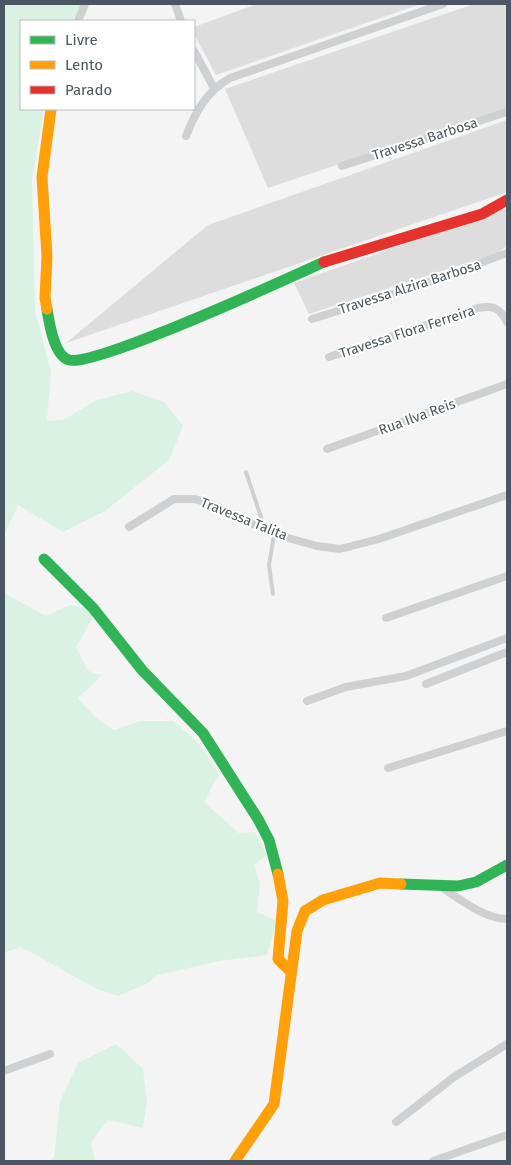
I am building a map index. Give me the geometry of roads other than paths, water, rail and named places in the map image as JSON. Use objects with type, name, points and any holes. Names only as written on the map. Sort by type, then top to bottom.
[{"type":"street","points":[[78,20],[85,4]]},
{"type":"street","points":[[175,4],[180,20]]},
{"type":"street","points":[[186,136],[202,102],[214,88],[251,70],[443,4]]},
{"type":"street","points":[[195,53],[214,88]]},
{"type":"street","points":[[51,110],[42,177],[46,238],[45,298],[51,335],[63,356],[68,360],[84,359],[118,348],[235,303],[336,258],[482,214],[507,200]]},
{"type":"street","name":"Travessa Barbosa","points":[[342,166],[507,112]]},
{"type":"street","name":"Travessa Alzira Barbosa","points":[[312,319],[418,286],[507,253]]},
{"type":"street","name":"Travessa Flora Ferreira","points":[[328,357],[478,308],[494,306],[500,311],[507,322]]},
{"type":"street","name":"Rua Ilva Reis","points":[[327,449],[507,384]]},
{"type":"street","name":"Travessa Talita","points":[[129,527],[174,499],[185,498],[206,502],[274,534],[317,546],[340,549],[379,539],[507,495]]},
{"type":"street","points":[[44,559],[93,608],[142,670],[204,733],[258,819],[269,840],[281,884],[283,901],[278,959],[291,972]]},
{"type":"street","points":[[386,618],[507,576]]},
{"type":"street","points":[[307,701],[346,687],[406,676],[507,638]]},
{"type":"street","points":[[426,684],[507,652]]},
{"type":"street","points":[[388,768],[507,731]]},
{"type":"street","points":[[235,1161],[274,1104],[291,972],[300,919],[314,904],[380,883],[406,883],[442,887],[476,882],[507,865]]},
{"type":"street","points":[[442,887],[476,909],[497,918],[507,919]]},
{"type":"street","points":[[396,1122],[454,1077],[507,1044]]},
{"type":"street","points":[[4,1071],[50,1054]]},
{"type":"street","points":[[433,1161],[507,1135]]},
{"type":"lane","points":[[246,472],[265,531]]},
{"type":"lane","points":[[272,594],[269,565],[274,534]]}]
